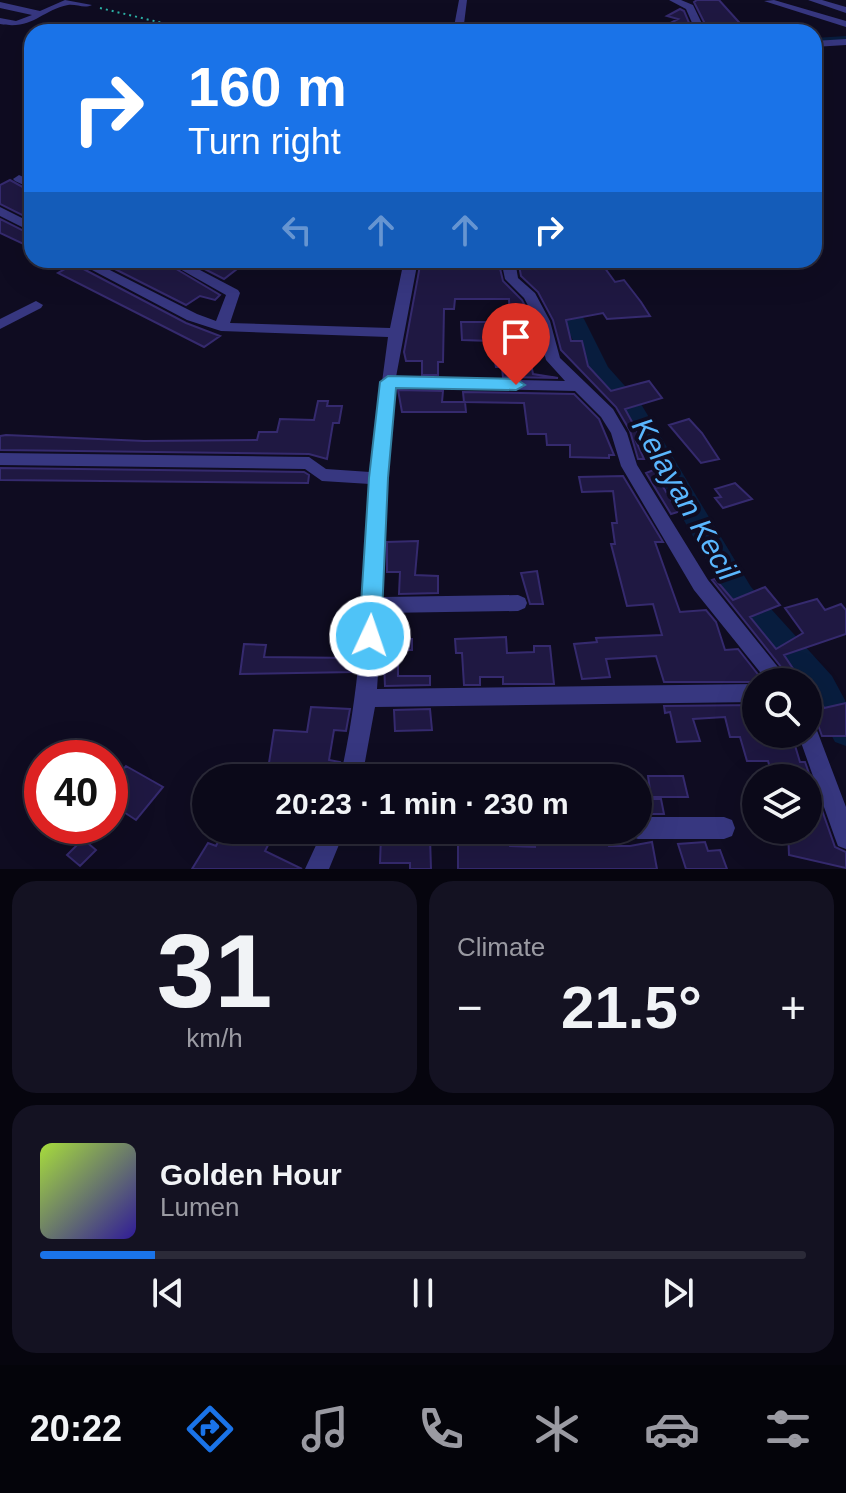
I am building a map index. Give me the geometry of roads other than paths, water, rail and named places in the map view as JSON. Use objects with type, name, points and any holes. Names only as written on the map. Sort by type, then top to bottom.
[{"type":"street","points":[[459,24],[463,0]]},
{"type":"street","points":[[673,0],[692,9],[698,24]]},
{"type":"street","points":[[812,0],[845,8]]},
{"type":"street","points":[[768,1],[846,24]]},
{"type":"street","points":[[0,21],[17,24],[68,2],[88,5]]},
{"type":"street","points":[[0,5],[41,14]]},
{"type":"street","points":[[827,18],[845,8]]},
{"type":"street","points":[[822,44],[846,42]]},
{"type":"street","points":[[19,179],[24,181]]},
{"type":"street","points":[[0,211],[24,224]]},
{"type":"street","points":[[96,268],[192,317],[221,327],[394,333]]},
{"type":"street","points":[[186,268],[233,293],[221,327]]},
{"type":"street","points":[[354,764],[366,698],[378,478],[388,382],[394,333],[409,268]]},
{"type":"street","points":[[510,268],[512,279],[530,296],[543,321],[553,360],[615,425],[629,466],[701,585],[769,668]]},
{"type":"street","points":[[0,325],[36,305]]},
{"type":"street","points":[[388,382],[580,386]]},
{"type":"street","points":[[0,459],[309,463],[315,465],[318,473],[328,476],[378,478]]},
{"type":"street","points":[[372,605],[518,603]]},
{"type":"street","points":[[366,698],[742,693]]},
{"type":"street","points":[[813,748],[846,838]]},
{"type":"street","points":[[652,828],[724,828]]},
{"type":"street","points":[[317,869],[328,844]]},
{"type":"waterway","points":[[822,40],[846,38]]},
{"type":"waterway","name":"Kelayan Kecil","points":[[537,268],[540,278],[573,319],[599,370],[633,410],[741,595],[821,685],[846,732]]}]
